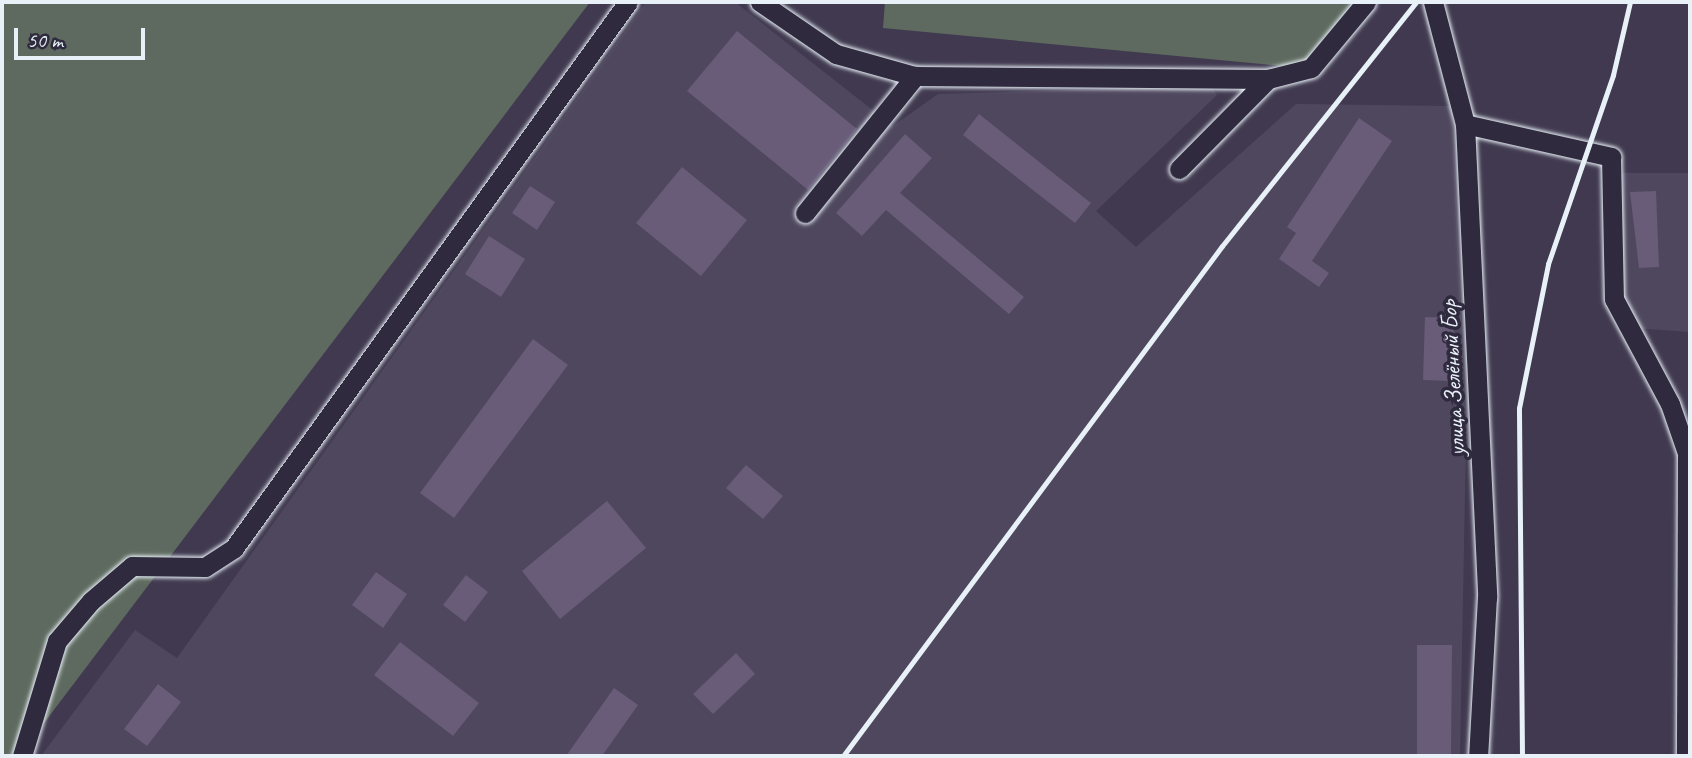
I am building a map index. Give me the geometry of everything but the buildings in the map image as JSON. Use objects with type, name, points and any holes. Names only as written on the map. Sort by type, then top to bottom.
[{"type":"street","points":[[22,756],[57,641],[90,601],[132,566],[205,567],[234,548],[628,2]]},
{"type":"street","points":[[760,2],[835,54],[915,76],[1268,79],[1311,68],[1366,2]]},
{"type":"street","name":"улица Зелёный Бор","points":[[1433,2],[1465,124],[1487,597],[1478,756]]},
{"type":"street","points":[[805,213],[915,76]]},
{"type":"street","points":[[1179,169],[1268,79]]},
{"type":"street","points":[[1465,124],[1605,153],[1613,163],[1614,299],[1670,404],[1687,453],[1686,756]]},
{"type":"shaded area","points":[[646,2],[735,2],[893,126],[938,94],[1211,86],[1217,95],[1096,211],[1136,247],[1296,104],[1452,106],[1466,441],[1460,756],[41,756],[135,630],[177,658]]},
{"type":"shaded area","points":[[1617,173],[1690,173],[1690,332],[1619,327]]},
{"type":"green space","points":[[2,2],[590,2],[19,756],[2,756]]},
{"type":"green space","points":[[885,2],[1357,2],[1304,68],[883,28]]},
{"type":"railway","points":[[843,756],[1222,246],[1416,2]]},
{"type":"railway","points":[[1522,756],[1519,408],[1548,264],[1613,75],[1630,2]]}]
